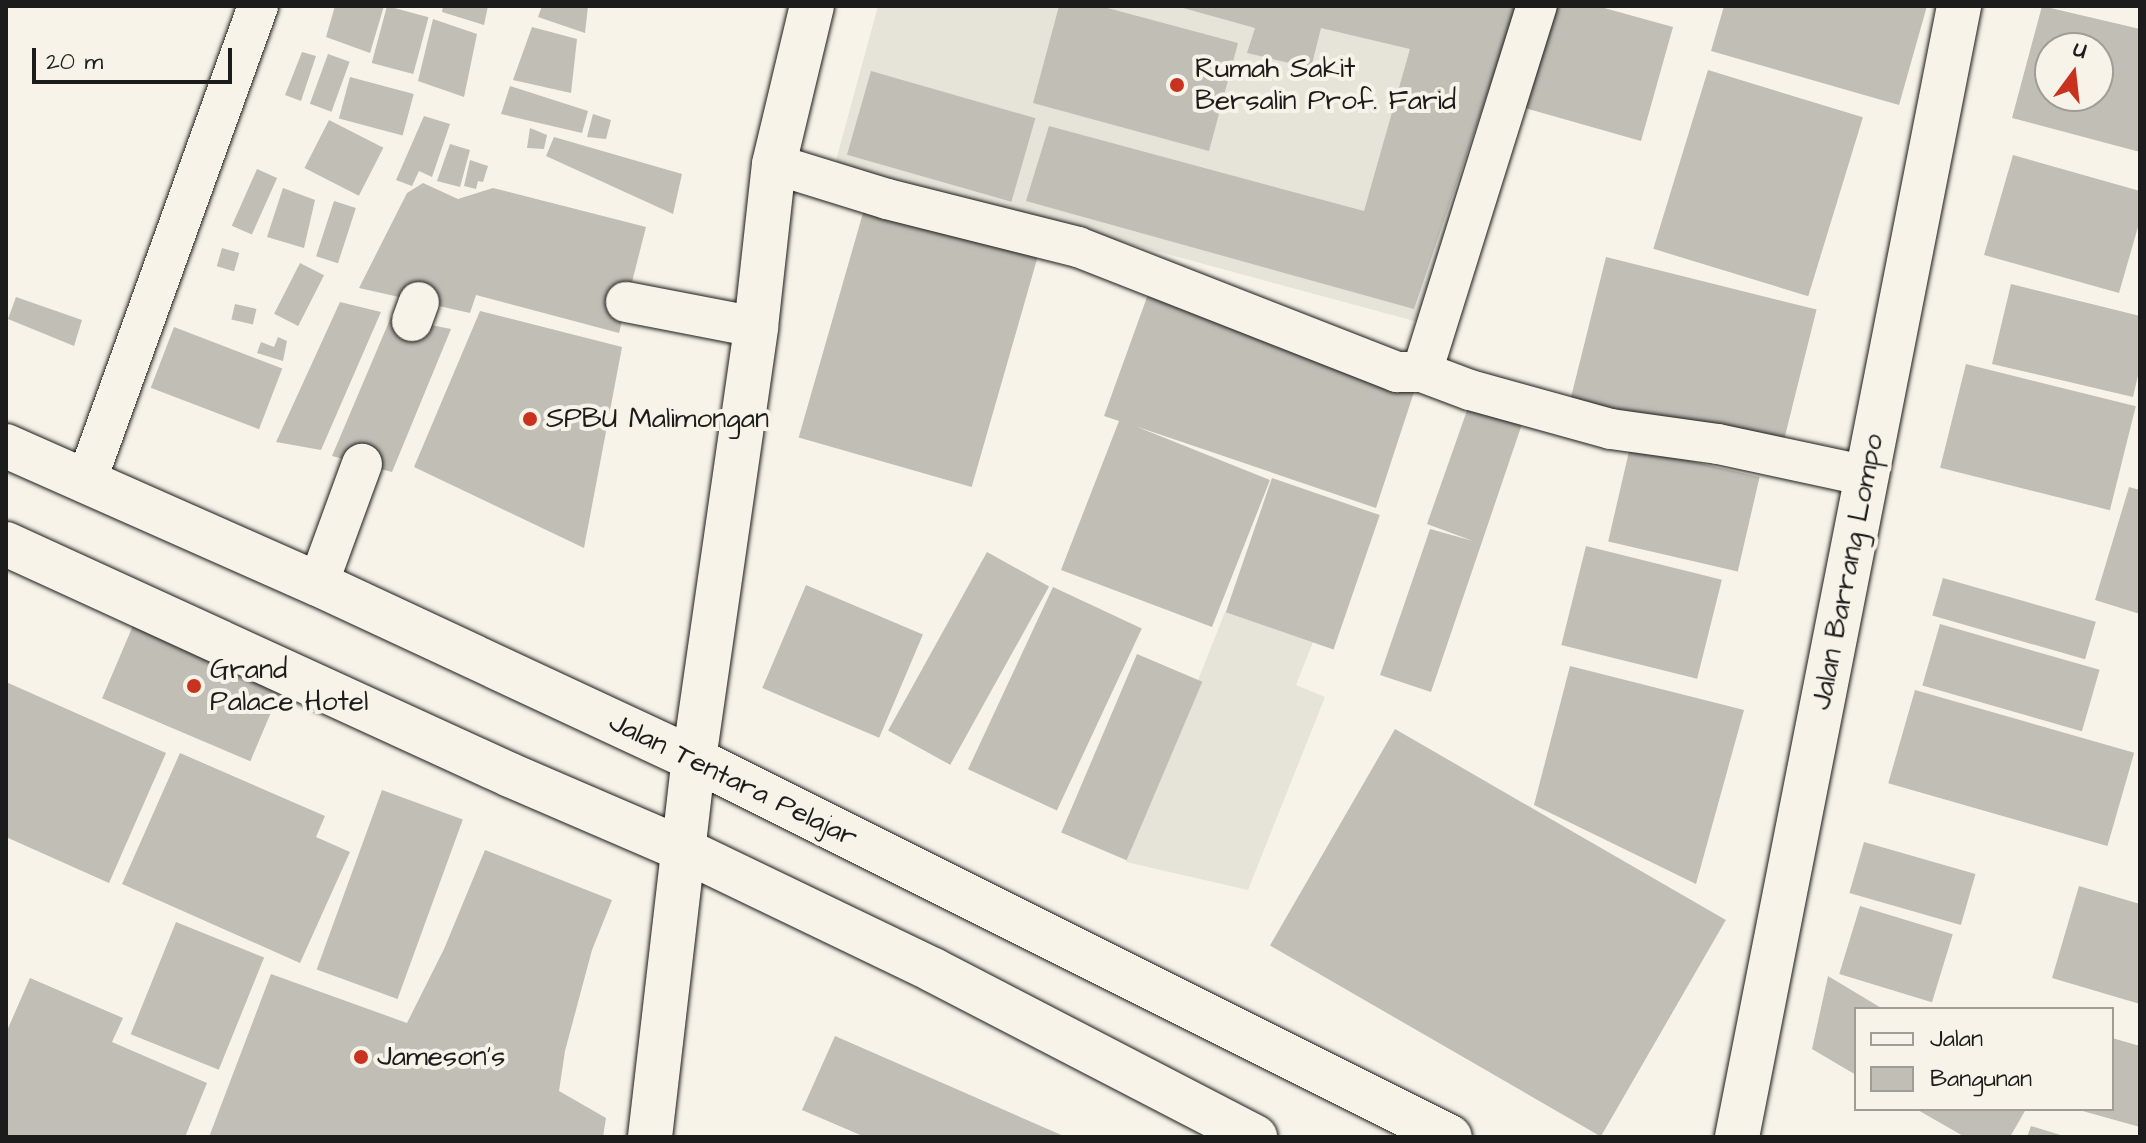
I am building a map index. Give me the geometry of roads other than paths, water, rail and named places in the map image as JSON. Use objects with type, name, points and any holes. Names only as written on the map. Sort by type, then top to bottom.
[{"type":"main road","points":[[650,1137],[694,759],[756,327],[774,164],[812,6]]},
{"type":"main road","name":"Jalan Barrang Lompo","points":[[1737,1137],[1959,6]]},
{"type":"main road","name":"Jalan Tentara Pelajar","points":[[6,446],[318,584],[694,759],[1450,1137]]},
{"type":"main road","points":[[6,544],[510,775],[684,850],[933,970],[1255,1137]]},
{"type":"lane","points":[[86,482],[258,6]]},
{"type":"lane","points":[[1422,372],[1537,6]]},
{"type":"lane","points":[[774,164],[887,199],[1078,247],[1397,372],[1422,372],[1470,390],[1611,429],[1718,444],[1867,476]]},
{"type":"lane","points":[[626,302],[756,327]]},
{"type":"lane","points":[[318,584],[362,464]]},
{"type":"place","name":"Rumah Sakit Bersalin Prof. Farid","points":[[1177,85]]},
{"type":"place","name":"SPBU Malimongan","points":[[530,419]]},
{"type":"place","name":"Grand Palace Hotel","points":[[194,686]]},
{"type":"place","name":"Jameson's","points":[[361,1057]]}]
